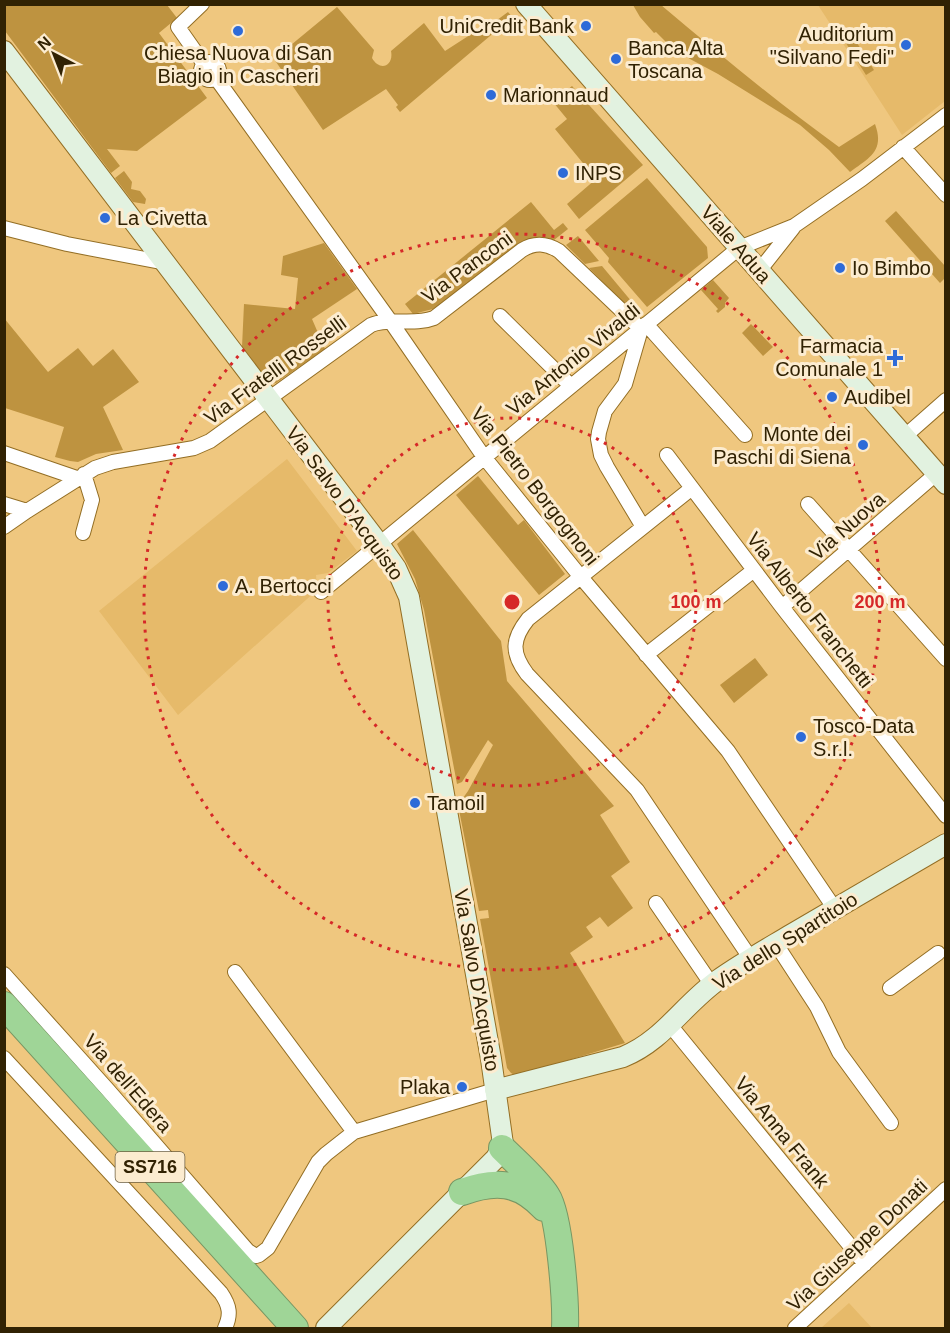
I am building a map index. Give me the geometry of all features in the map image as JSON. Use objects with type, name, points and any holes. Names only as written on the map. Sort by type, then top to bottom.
[{"type":"highway","name":"SS716","points":[[4,1005],[296,1329]]},
{"type":"highway","name":"SS716","points":[[4,1025],[277,1329]]},
{"type":"highway","points":[[499,1153],[498,1170],[507,1185]]},
{"type":"highway","points":[[499,1153],[546,1194],[550,1201],[555,1222],[565,1308],[565,1329]]},
{"type":"highway","points":[[462,1192],[488,1185],[507,1185],[535,1199],[555,1222]]},
{"type":"main road","name":"Viale Adua","points":[[526,4],[941,479]]},
{"type":"main road","name":"Via Salvo D'Acquisto","points":[[5,51],[210,323],[270,398],[379,544],[402,580],[412,608],[495,1090],[503,1139],[499,1153]]},
{"type":"main road","name":"Via dello Spartitoio","points":[[495,1090],[623,1057],[646,1045],[670,1025],[695,999],[750,959],[945,844]]},
{"type":"main road","points":[[326,1328],[499,1153]]},
{"type":"street","name":"Via Pietro Borgognoni","points":[[202,4],[178,27],[204,64],[211,62],[216,64],[219,71],[216,78],[391,322],[484,457],[580,576],[718,738],[835,909]]},
{"type":"street","points":[[739,248],[794,226],[862,179],[945,115]]},
{"type":"street","points":[[903,147],[945,195]]},
{"type":"street","points":[[759,271],[794,226]]},
{"type":"street","points":[[4,228],[67,244],[166,263]]},
{"type":"street","points":[[121,255],[149,241]]},
{"type":"street","name":"Via Panconi","points":[[391,322],[418,322],[434,318],[522,250],[531,245],[551,246],[563,254],[643,326],[744,435]]},
{"type":"street","name":"Via Antonio Vivaldi","points":[[321,592],[739,248]]},
{"type":"street","points":[[500,316],[571,386]]},
{"type":"street","name":"Via Fratelli Rosselli","points":[[4,527],[95,468],[113,462],[194,448],[220,436],[371,325],[391,322]]},
{"type":"street","points":[[643,326],[625,384],[605,411],[598,439],[607,467],[643,527]]},
{"type":"street","points":[[904,437],[945,400]]},
{"type":"street","points":[[4,453],[81,476],[92,500],[83,533]]},
{"type":"street","name":"Via Alberto Franchetti","points":[[667,455],[945,816]]},
{"type":"street","name":"Via Nuova","points":[[782,607],[849,550],[941,479]]},
{"type":"street","points":[[692,488],[536,612],[522,626],[515,643],[516,657],[527,674],[637,790],[750,959]]},
{"type":"street","points":[[4,504],[27,511]]},
{"type":"street","points":[[808,504],[945,659]]},
{"type":"street","points":[[646,655],[754,570]]},
{"type":"street","points":[[656,903],[712,985]]},
{"type":"street","points":[[776,944],[818,1007],[839,1052],[891,1123]]},
{"type":"street","points":[[890,988],[943,954]]},
{"type":"street","points":[[235,972],[354,1132]]},
{"type":"street","name":"Via dell'Edera","points":[[4,974],[248,1251],[259,1256],[271,1243]]},
{"type":"street","name":"Via Anna Frank","points":[[670,1025],[865,1264]]},
{"type":"street","points":[[4,1058],[221,1293],[230,1311],[225,1329]]},
{"type":"street","name":"Via dello Spartitoio","points":[[271,1243],[318,1162],[354,1132],[495,1090]]},
{"type":"street","name":"Via Giuseppe Donati","points":[[795,1329],[945,1190]]},
{"type":"shaded area","points":[[5,4],[167,5],[177,18],[159,33],[207,98],[137,151],[107,149],[120,166],[111,173],[5,31]]},
{"type":"shaded area","points":[[633,5],[661,5],[749,78],[839,147],[875,124],[878,141],[873,153],[850,172],[800,125],[670,46],[656,32],[654,33]]},
{"type":"shaded area","points":[[818,5],[945,5],[945,101],[902,135]]},
{"type":"shaded area","points":[[337,7],[374,50],[372,58],[382,66],[390,60],[391,51],[424,23],[445,51],[508,12],[513,18],[400,112],[396,107],[398,105],[386,89],[323,130],[274,59]]},
{"type":"shaded area","points":[[847,27],[874,70],[866,75],[839,32]]},
{"type":"shaded area","points":[[572,86],[643,165],[579,219],[567,204],[596,179],[555,129],[567,119],[553,102]]},
{"type":"shaded area","points":[[124,171],[132,182],[131,189],[140,191],[146,199],[145,204],[133,202],[115,178]]},
{"type":"shaded area","points":[[647,178],[707,247],[708,258],[647,307],[608,262],[609,258],[585,230]]},
{"type":"shaded area","points":[[531,202],[554,230],[563,223],[568,229],[554,240],[538,238],[521,243],[444,303],[433,309],[413,314],[405,304]]},
{"type":"shaded area","points":[[896,211],[945,266],[945,278],[940,283],[885,221]]},
{"type":"shaded area","points":[[578,236],[599,261],[585,264],[566,245]]},
{"type":"shaded area","points":[[324,243],[357,289],[312,319],[325,349],[272,384],[242,347],[244,304],[295,309],[298,278],[281,275],[283,256]]},
{"type":"shaded area","points":[[602,266],[642,314],[633,313],[589,268]]},
{"type":"shaded area","points":[[713,280],[729,298],[725,307],[718,313],[716,311],[718,309],[701,290]]},
{"type":"shaded area","points":[[4,318],[48,372],[78,348],[93,366],[113,349],[139,382],[103,407],[123,450],[96,454],[78,462],[55,457],[64,427],[5,408]]},
{"type":"shaded area","points":[[751,324],[773,347],[763,356],[742,333]]},
{"type":"shaded area","name":"A. Bertocci","points":[[287,459],[357,551],[328,573],[316,575],[317,590],[178,715],[99,611]]},
{"type":"shaded area","points":[[478,476],[518,525],[524,520],[565,574],[539,595],[456,495]]},
{"type":"shaded area","points":[[413,530],[501,641],[507,681],[614,806],[600,815],[630,862],[611,876],[633,908],[608,927],[600,917],[586,927],[593,937],[570,953],[625,1043],[516,1076],[507,1068],[480,919],[489,918],[488,910],[479,911],[458,805],[493,745],[488,740],[462,782],[457,784],[424,610],[415,579],[397,544]]},
{"type":"shaded area","points":[[755,658],[768,675],[734,703],[720,685]]},
{"type":"shaded area","points":[[849,1303],[872,1328],[821,1328]]},
{"type":"place","name":"UniCredit Bank","points":[[586,26]]},
{"type":"place","name":"Chiesa Nuova di San Biagio in Cascheri","points":[[238,31]]},
{"type":"place","name":"Auditorium \"Silvano Fedi\"","points":[[906,45]]},
{"type":"place","name":"Banca Alta Toscana","points":[[616,59]]},
{"type":"place","name":"Marionnaud","points":[[491,95]]},
{"type":"place","name":"INPS","points":[[563,173]]},
{"type":"place","name":"La Civetta","points":[[105,218]]},
{"type":"place","name":"Io Bimbo","points":[[840,268]]},
{"type":"place","name":"Farmacia Comunale 1","points":[[895,358]]},
{"type":"place","name":"Audibel","points":[[832,397]]},
{"type":"place","name":"Monte dei Paschi di Siena","points":[[863,445]]},
{"type":"place","name":"A. Bertocci","points":[[223,586]]},
{"type":"place","name":"Tosco-Data S.r.l.","points":[[801,737]]},
{"type":"place","name":"Tamoil","points":[[415,803]]},
{"type":"place","name":"Plaka","points":[[462,1087]]}]
